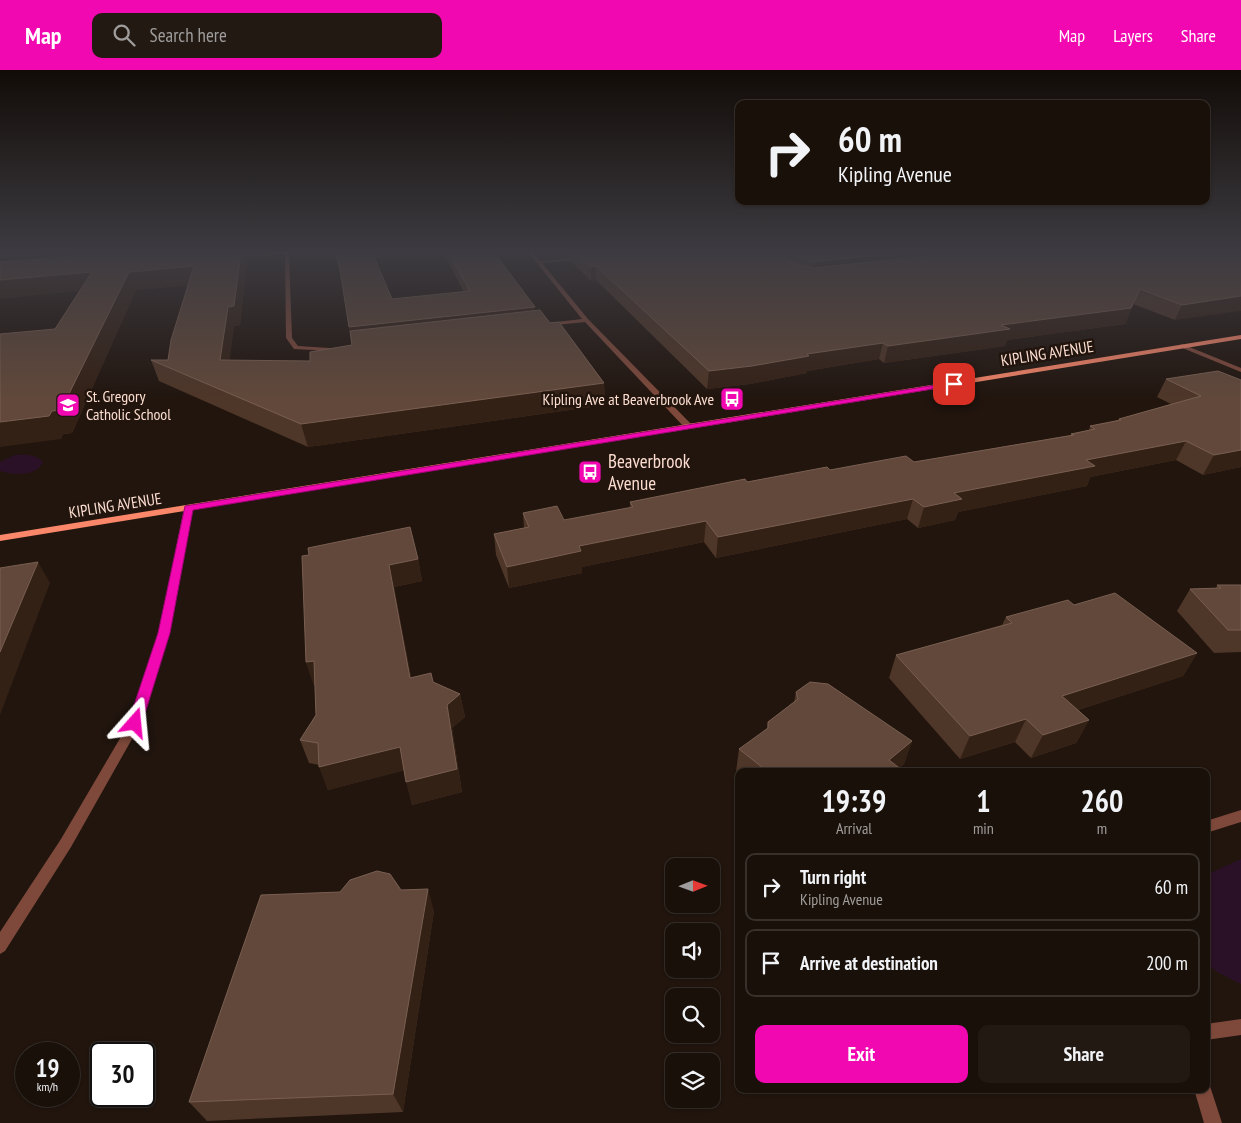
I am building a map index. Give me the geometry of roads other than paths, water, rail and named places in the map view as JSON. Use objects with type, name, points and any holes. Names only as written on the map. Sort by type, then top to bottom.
[{"type":"main road","name":"KIPLING AVENUE","points":[[0,538],[689,428],[1241,337]]},
{"type":"street","points":[[289,301],[289,338],[296,348],[321,351],[340,349]]},
{"type":"street","points":[[571,301],[586,320],[689,428]]},
{"type":"street","points":[[541,326],[586,320]]},
{"type":"street","points":[[1182,346],[1241,370]]},
{"type":"street","points":[[0,946],[66,843],[135,723],[164,633],[188,508]]},
{"type":"street","points":[[1210,826],[1241,816]]},
{"type":"street","points":[[1210,1031],[1241,1027]]},
{"type":"street","points":[[1204,1093],[1212,1123]]},
{"type":"place","name":"Kipling Ave at Beaverbrook Ave","points":[[732,399]]},
{"type":"place","name":"St. Gregory Catholic School","points":[[68,405]]},
{"type":"place","name":"Beaverbrook Avenue","points":[[590,472]]}]
